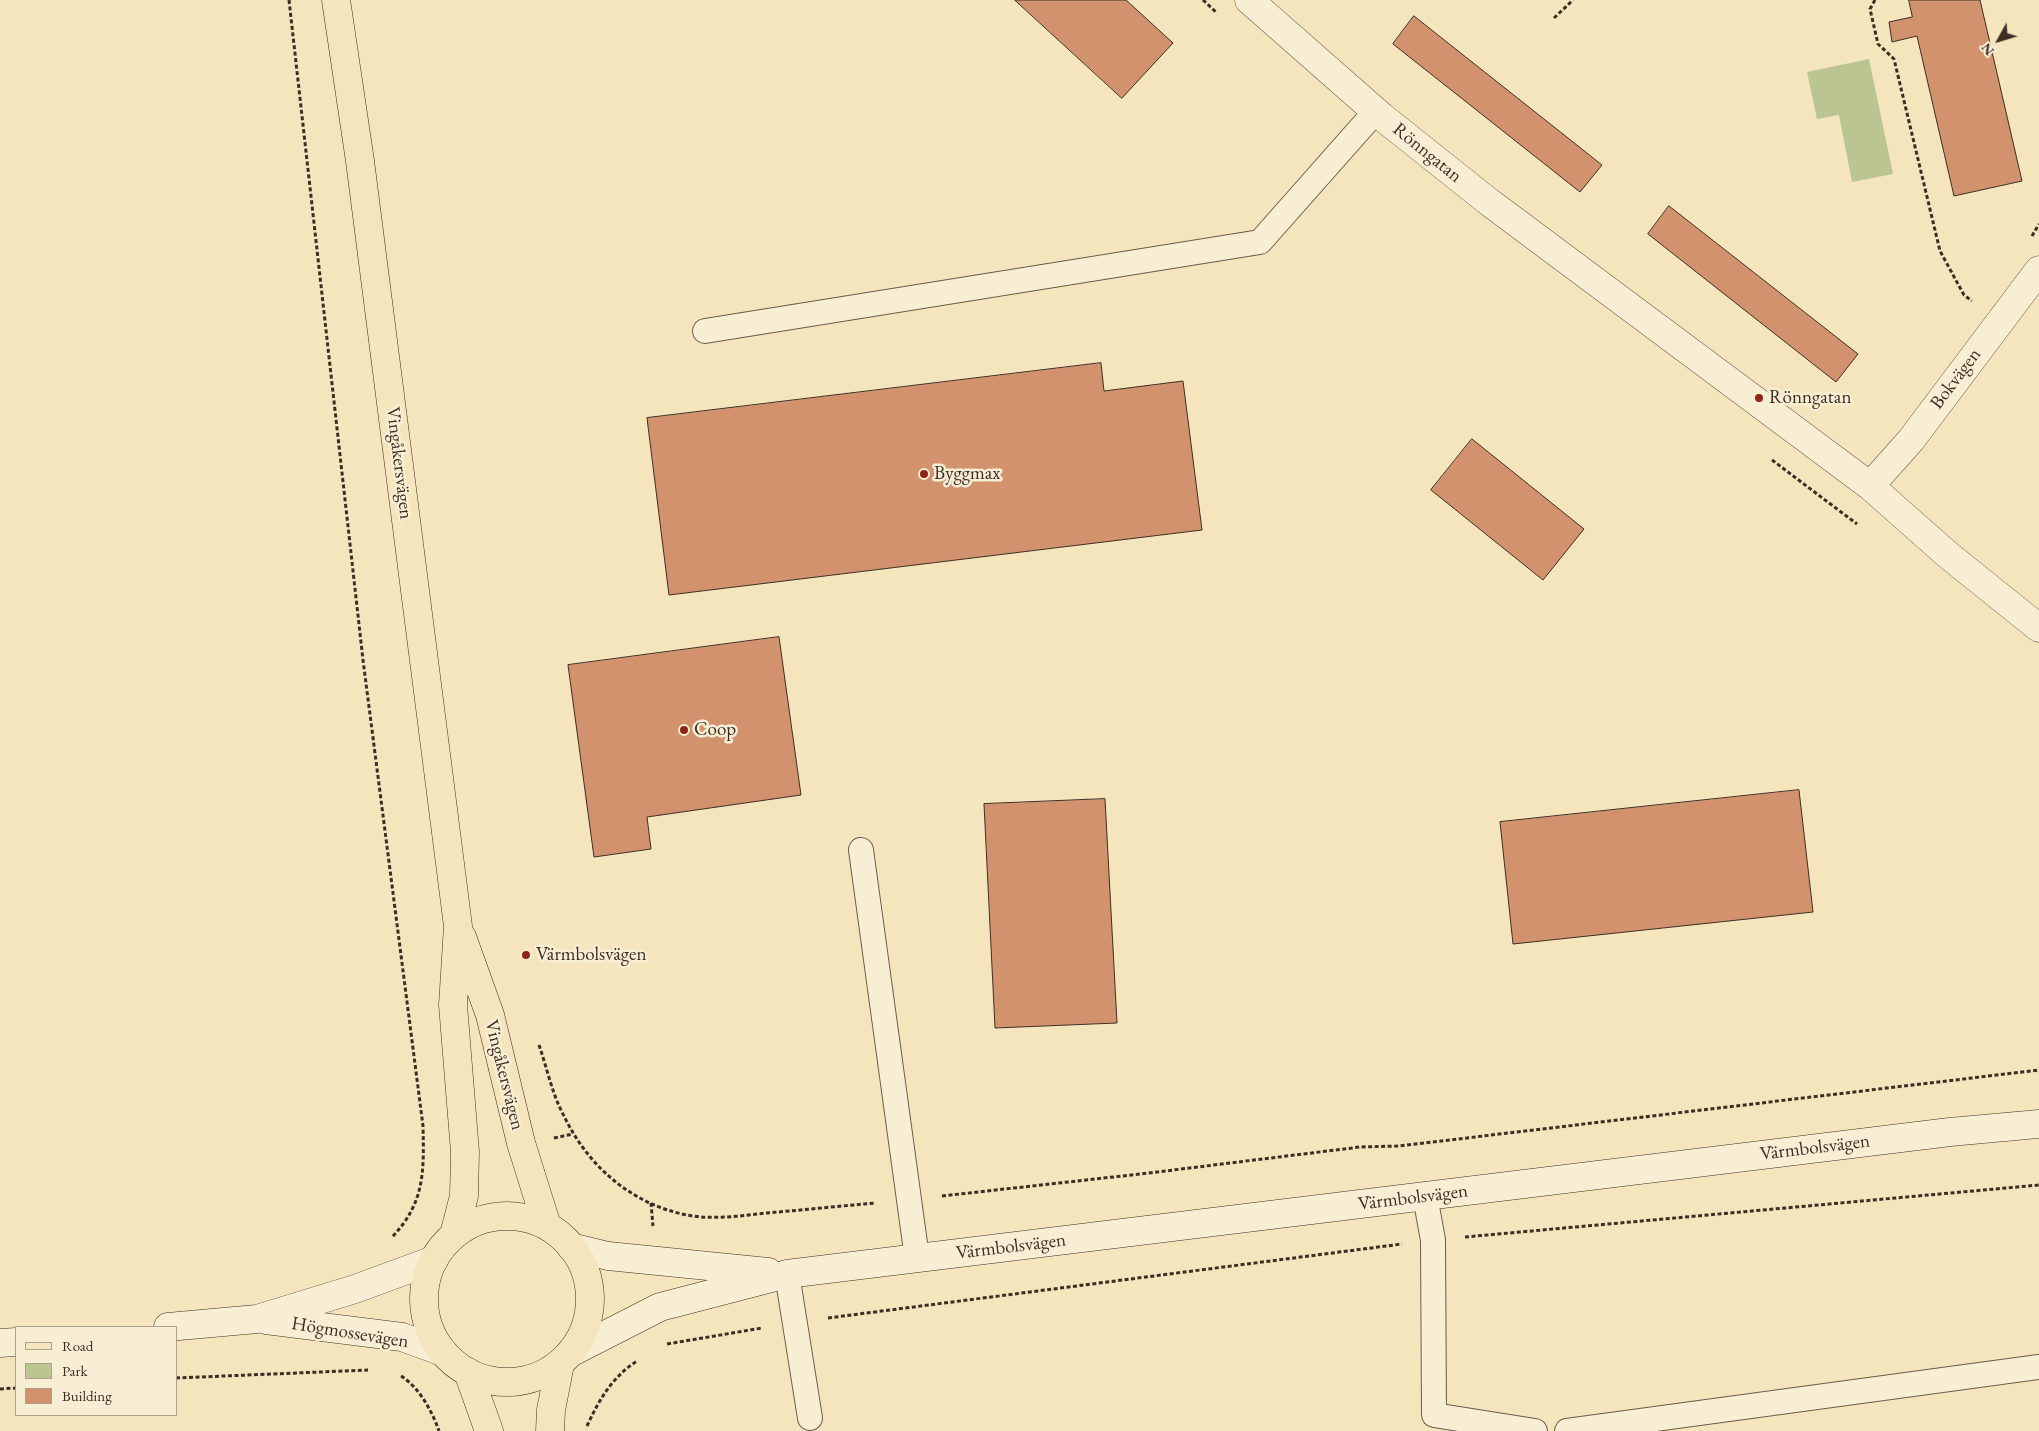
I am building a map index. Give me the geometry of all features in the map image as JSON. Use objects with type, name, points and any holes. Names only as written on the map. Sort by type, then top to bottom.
[{"type":"main road","name":"Vingåkersvägen","points":[[336,0],[360,161],[458,926],[453,1005],[465,1152],[464,1196],[454,1235]]},
{"type":"main road","name":"Vingåkersvägen","points":[[458,926],[490,1015],[521,1143],[547,1226]]},
{"type":"main road","name":"Vingåkersvägen","points":[[550,1431],[551,1410],[566,1358],[580,1339],[587,1324],[590,1296],[587,1275],[580,1260],[571,1246],[560,1235],[547,1226],[521,1217],[501,1216],[482,1220],[454,1235],[443,1246],[427,1275],[424,1290],[424,1308],[434,1339],[454,1364],[488,1380],[514,1382],[533,1378],[566,1358]]},
{"type":"main road","points":[[468,1372],[489,1431]]},
{"type":"street","name":"Rönngatan","points":[[1249,0],[1375,112],[1489,202],[1870,486],[1948,555],[2039,628]]},
{"type":"street","name":"Bokvägen","points":[[1870,486],[1911,440],[2039,270]]},
{"type":"street","name":"Värmbolsvägen","points":[[566,1358],[660,1307],[787,1274],[1950,1132],[2039,1124]]},
{"type":"street","name":"Värmbolsvägen","points":[[571,1246],[608,1256],[787,1274]]},
{"type":"street","name":"Högmossevägen","points":[[178,1326],[257,1319],[355,1289],[434,1260]]},
{"type":"street","name":"Högmossevägen","points":[[257,1319],[402,1337],[443,1352]]},
{"type":"street","points":[[0,1343],[15,1342]]},
{"type":"lane","points":[[705,332],[1260,242],[1375,112]]},
{"type":"lane","points":[[861,850],[917,1258]]},
{"type":"lane","points":[[1425,1196],[1432,1240],[1434,1416],[1535,1431]]},
{"type":"lane","points":[[787,1274],[810,1418]]},
{"type":"lane","points":[[1567,1431],[2039,1367]]},
{"type":"path","points":[[289,0],[363,660],[423,1126],[424,1158],[420,1191],[414,1208],[404,1225],[392,1238]]},
{"type":"path","points":[[1554,18],[1573,0]]},
{"type":"path","points":[[1875,0],[1870,9],[1878,44],[1894,59],[1940,252],[1964,295],[1976,305]]},
{"type":"path","points":[[539,1044],[549,1079],[563,1115],[588,1156],[607,1176],[629,1192],[650,1203],[686,1215],[716,1218],[908,1200],[1149,1174],[1360,1147],[1399,1146],[2039,1070]]},
{"type":"path","points":[[659,1346],[794,1322],[1432,1240],[2039,1185]]},
{"type":"path","points":[[584,1431],[600,1398],[612,1381],[628,1366],[644,1356]]},
{"type":"path","points":[[178,1378],[370,1370]]},
{"type":"path","points":[[398,1374],[415,1388],[434,1418],[439,1431]]},
{"type":"path","points":[[0,1389],[15,1388]]},
{"type":"green space","points":[[1869,59],[1893,174],[1852,182],[1839,115],[1817,119],[1807,72]]},
{"type":"building","points":[[1015,0],[1126,0],[1173,43],[1122,98]]},
{"type":"building","points":[[1909,0],[1980,0],[2022,181],[1954,196],[1917,36],[1892,42],[1889,22],[1912,17]]},
{"type":"building","points":[[1414,16],[1602,165],[1580,192],[1393,44]]},
{"type":"building","points":[[1669,206],[1858,354],[1836,382],[1648,234]]},
{"type":"building","name":"Byggmax","points":[[1101,363],[1104,391],[1183,381],[1202,530],[669,595],[647,418]]},
{"type":"building","points":[[1472,439],[1584,529],[1543,580],[1431,490]]},
{"type":"building","name":"Coop","points":[[779,637],[801,795],[647,817],[651,849],[594,857],[568,665]]},
{"type":"building","points":[[1799,790],[1813,912],[1513,944],[1500,822]]},
{"type":"building","points":[[1105,799],[1117,1023],[995,1028],[984,804]]},
{"type":"place","name":"Rönngatan","points":[[1759,398]]},
{"type":"place","name":"Byggmax","points":[[924,474]]},
{"type":"place","name":"Coop","points":[[684,730]]},
{"type":"place","name":"Värmbolsvägen","points":[[526,955]]}]
